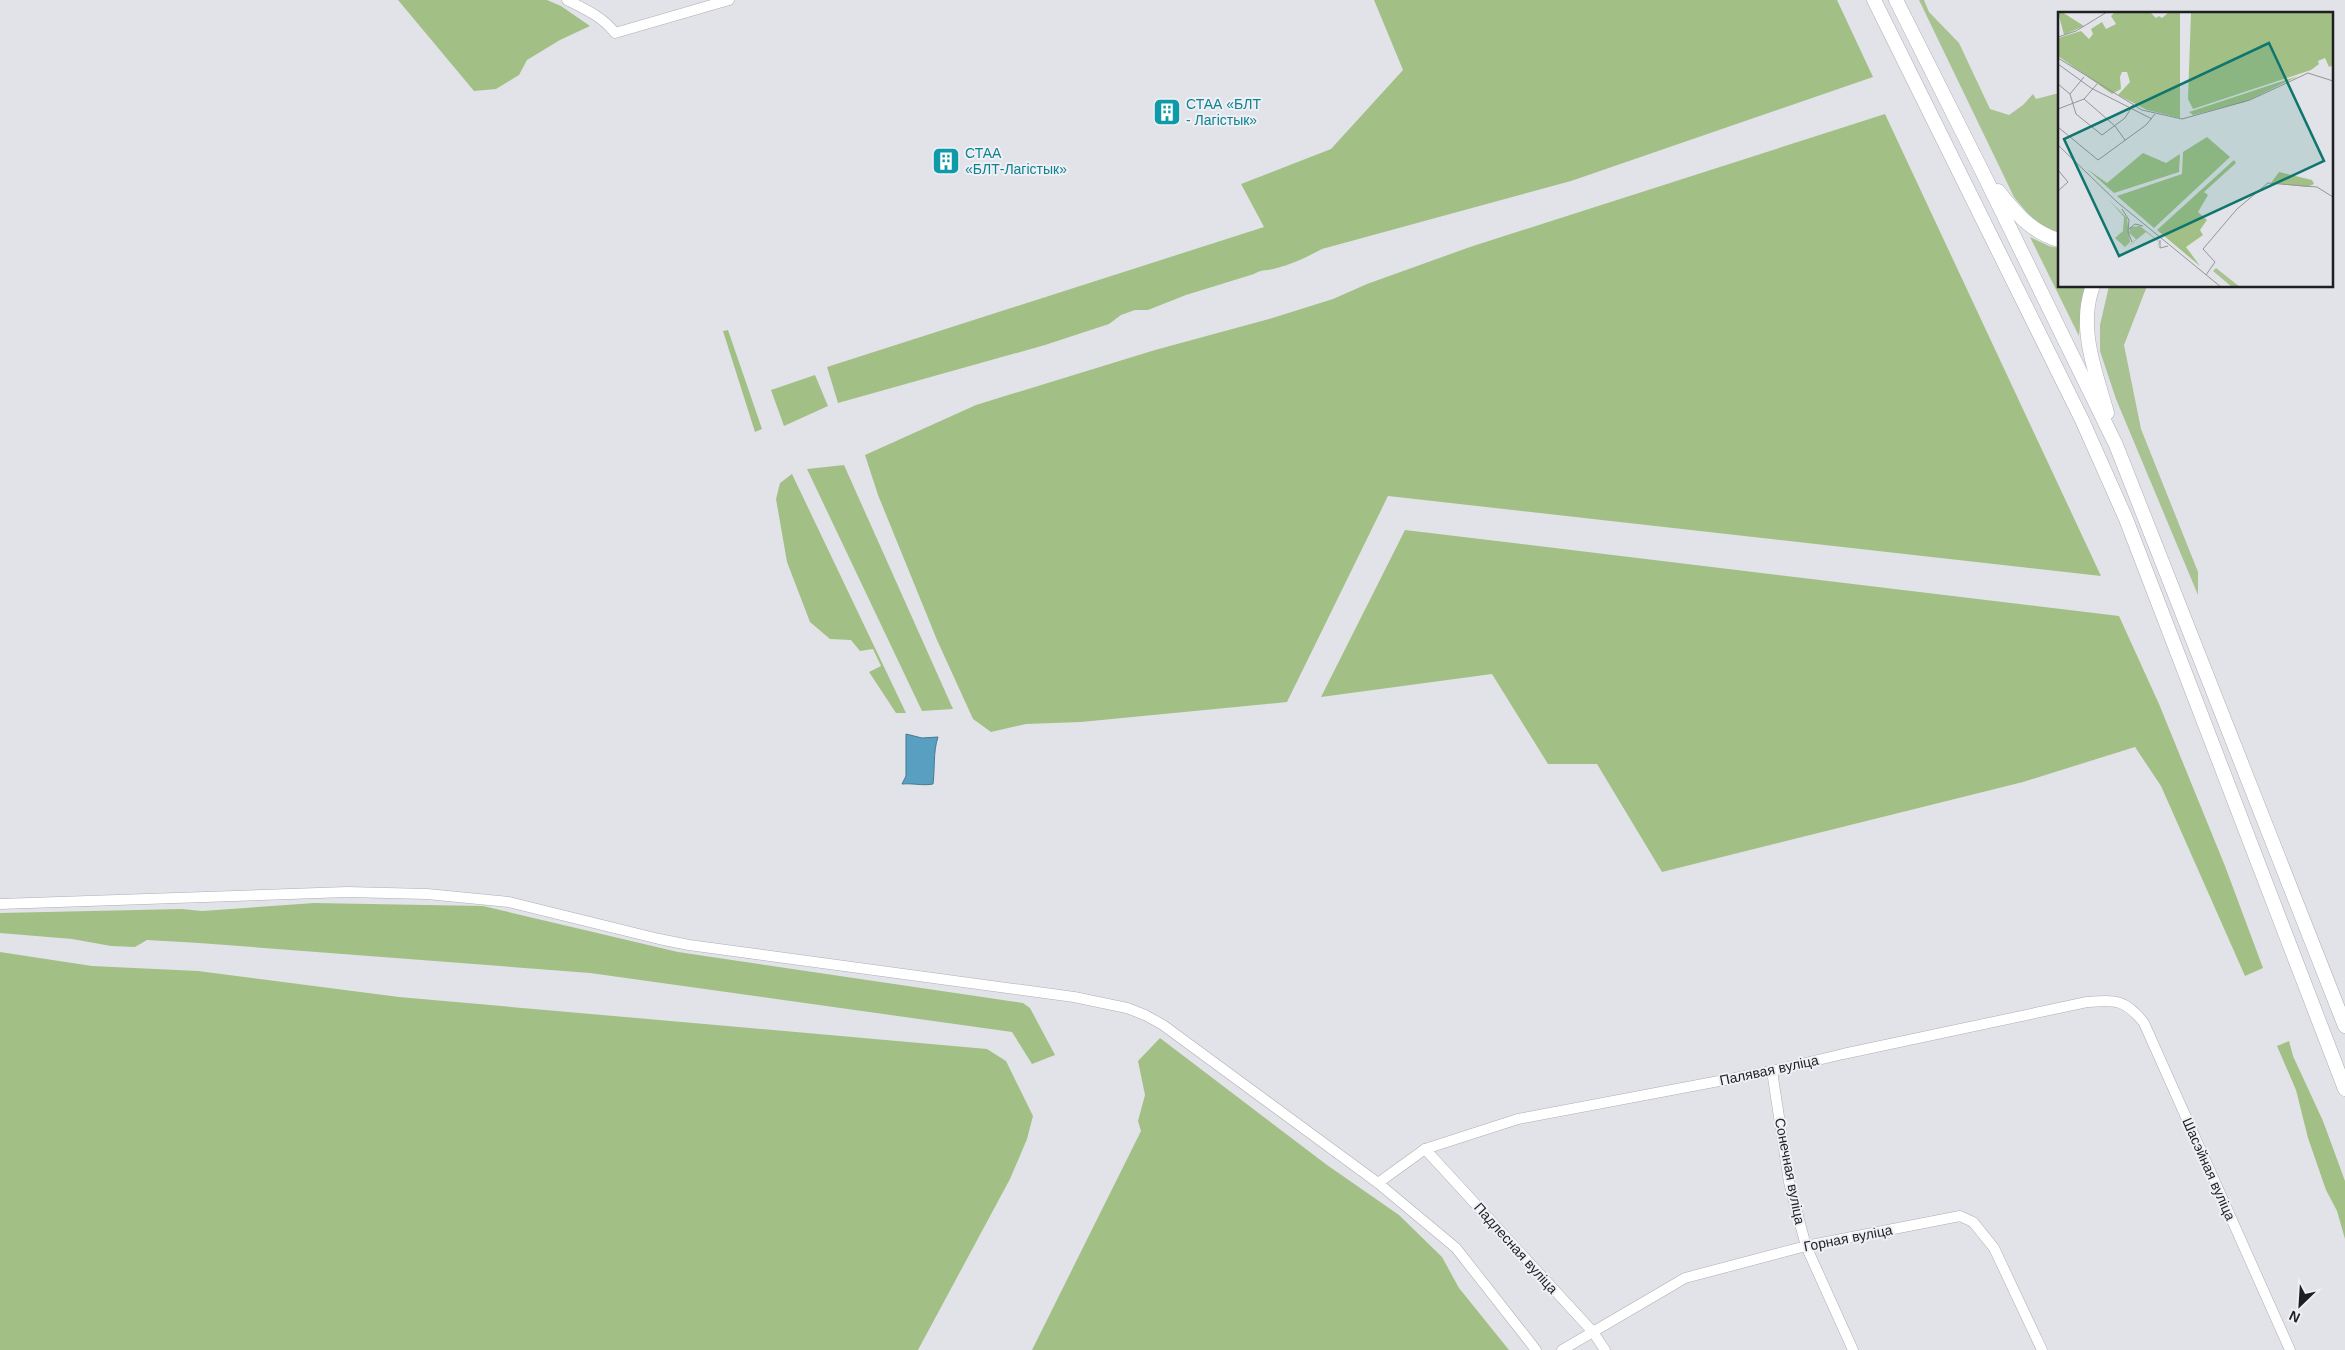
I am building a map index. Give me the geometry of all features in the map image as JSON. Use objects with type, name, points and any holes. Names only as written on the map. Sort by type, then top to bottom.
[{"type":"highway","points":[[1874,0],[2077,411],[2126,519],[2345,1089]]},
{"type":"highway","points":[[1896,0],[2116,445],[2345,1026]]},
{"type":"highway","points":[[1983,173],[2018,215],[2035,229],[2058,240]]},
{"type":"highway","points":[[2093,288],[2087,316],[2088,339],[2116,445]]},
{"type":"street","points":[[567,0],[591,12],[609,25],[616,34],[729,0]]},
{"type":"street","points":[[0,904],[339,892],[427,894],[509,902],[658,939],[1100,1002],[1136,1011],[1163,1025],[1378,1183],[1456,1248],[1536,1350]]},
{"type":"street","name":"Палявая вуліца","points":[[1378,1183],[1425,1149],[1518,1119],[1772,1072],[1843,1054],[2077,1004],[2115,1000]]},
{"type":"street","name":"Шасэйная вуліца","points":[[2115,1000],[2132,1008],[2144,1023],[2290,1350]]},
{"type":"street","name":"Сонечная вуліца","points":[[1772,1072],[1789,1182],[1806,1246],[1853,1350]]},
{"type":"street","name":"Падлесная вуліца","points":[[1425,1149],[1593,1332],[1605,1350]]},
{"type":"street","name":"Горная вуліца","points":[[1562,1350],[1685,1278],[1806,1246],[1960,1216],[1973,1222],[1994,1248],[2042,1350]]},
{"type":"green space","points":[[398,0],[547,0],[561,6],[590,26],[560,40],[527,60],[519,75],[496,89],[474,91]]},
{"type":"green space","points":[[1374,0],[1837,0],[1873,77],[1571,181],[1322,249],[1274,269],[1260,271],[1186,295],[1148,310],[1135,310],[1121,315],[1109,324],[1045,345],[838,403],[827,367],[1264,227],[1241,184],[1331,149],[1403,70]]},
{"type":"green space","points":[[1919,0],[1924,0],[1929,12],[1959,43],[1990,109],[2009,115],[2023,105],[2033,94],[2036,99],[2058,93],[2058,234],[2045,228],[2028,214],[2014,197]]},
{"type":"green space","points":[[1885,114],[2101,576],[1388,496],[1287,702],[1081,722],[1026,724],[991,732],[973,719],[937,640],[878,495],[865,455],[976,405],[1155,350],[1269,319],[1333,299],[1367,284],[1470,247]]},
{"type":"green space","points":[[2030,237],[2049,246],[2058,248],[2058,288],[2086,288],[2081,305],[2079,336]]},
{"type":"green space","points":[[2109,288],[2146,288],[2124,345],[2141,429],[2198,572],[2198,595],[2116,399],[2100,351],[2100,325]]},
{"type":"green space","points":[[728,330],[762,429],[755,432],[723,331]]},
{"type":"green space","points":[[815,375],[828,406],[784,426],[771,390]]},
{"type":"green space","points":[[844,465],[953,709],[922,711],[807,469]]},
{"type":"green space","points":[[792,474],[906,713],[896,713],[869,672],[881,666],[873,649],[860,651],[851,640],[830,639],[810,622],[787,562],[776,499],[780,483]]},
{"type":"green space","points":[[1405,530],[2119,616],[2159,704],[2225,866],[2263,968],[2245,976],[2161,786],[2135,747],[2023,782],[1662,872],[1597,764],[1548,764],[1492,674],[1321,697]]},
{"type":"green space","points":[[314,903],[483,906],[678,952],[1023,1003],[1030,1008],[1055,1055],[1032,1064],[1012,1032],[590,973],[147,940],[135,947],[111,946],[72,939],[0,933],[0,913],[182,909],[202,911]]},
{"type":"green space","points":[[0,952],[92,966],[198,971],[399,997],[987,1049],[1006,1061],[1033,1116],[1027,1139],[1010,1179],[918,1350],[0,1350]]},
{"type":"green space","points":[[1160,1038],[1327,1165],[1399,1215],[1442,1257],[1459,1288],[1509,1350],[1032,1350],[1141,1131],[1138,1121],[1145,1095],[1138,1061]]},
{"type":"green space","points":[[2289,1041],[2293,1056],[2323,1121],[2345,1181],[2345,1239],[2337,1211],[2326,1190],[2308,1138],[2296,1090],[2277,1046]]},
{"type":"water","points":[[906,734],[922,738],[938,737],[933,784],[902,784],[906,776]]},
{"type":"place","name":"СТАА «БЛТ - Лагістык»","points":[[1167,112]]},
{"type":"place","name":"СТАА «БЛТ-Лагістык»","points":[[946,161]]}]
